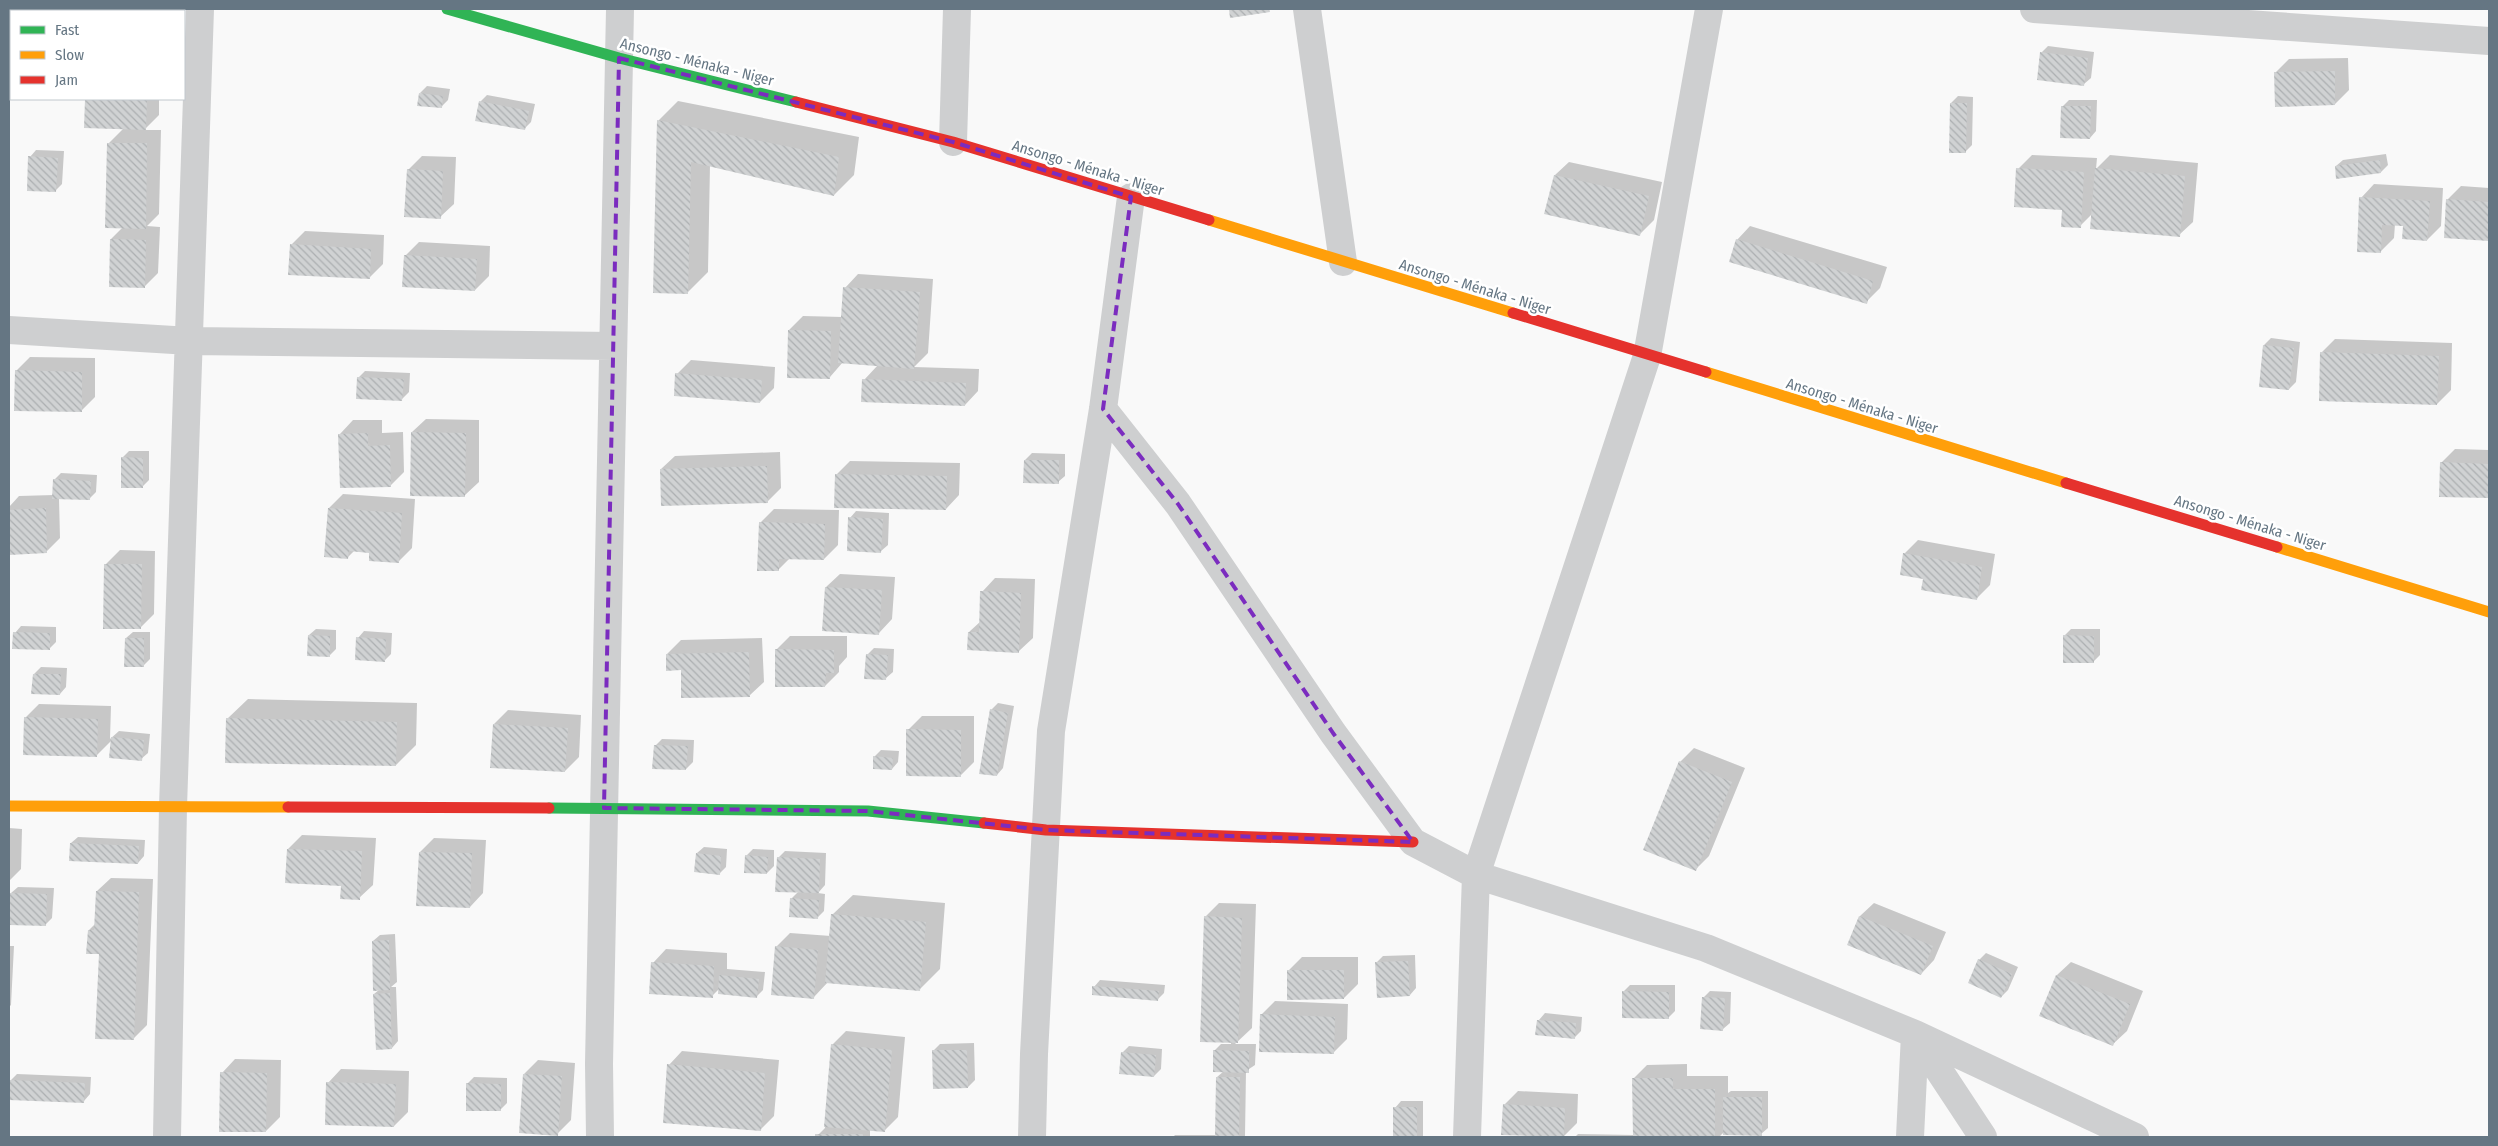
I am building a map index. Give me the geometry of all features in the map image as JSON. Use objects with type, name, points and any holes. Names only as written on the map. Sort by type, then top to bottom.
[{"type":"main road","name":"Ansongo - Ménaka - Niger","points":[[448,9],[619,58],[952,142],[2489,612]]},
{"type":"main road","points":[[9,806],[868,811],[1046,830],[1413,842]]},
{"type":"street","points":[[167,1137],[173,807],[200,9]]},
{"type":"street","points":[[600,1137],[599,1064],[620,9]]},
{"type":"street","points":[[952,142],[957,9]]},
{"type":"street","points":[[1307,9],[1343,262]]},
{"type":"street","points":[[1467,1137],[1476,876],[1647,356],[1709,9]]},
{"type":"street","points":[[2034,9],[2489,41]]},
{"type":"street","points":[[1032,1137],[1051,731],[1102,409],[1131,197]]},
{"type":"street","points":[[9,330],[190,341],[613,346]]},
{"type":"street","points":[[1102,409],[1178,504],[1333,734],[1413,842],[1476,876],[1706,948],[1915,1034],[2135,1137]]},
{"type":"street","points":[[604,808],[605,1137]]},
{"type":"street","points":[[1910,1137],[1915,1034]]},
{"type":"street","points":[[1915,1034],[1983,1137]]},
{"type":"highlighted area","points":[[619,58],[953,142],[1131,197],[1103,409],[1178,504],[1333,733],[1413,842],[1046,830],[868,811],[604,808]]},
{"type":"building","points":[[1229,9],[1269,9],[1270,12],[1230,18]]},
{"type":"building","points":[[2040,52],[2088,58],[2084,86],[2037,80]]},
{"type":"building","points":[[2335,71],[2335,105],[2275,107],[2274,72]]},
{"type":"building","points":[[419,93],[443,96],[442,108],[417,106]]},
{"type":"building","points":[[85,100],[147,100],[146,130],[84,128]]},
{"type":"building","points":[[479,101],[529,111],[525,130],[475,121]]},
{"type":"building","points":[[1950,103],[1967,103],[1966,153],[1949,153]]},
{"type":"building","points":[[2061,106],[2091,106],[2090,139],[2060,138]]},
{"type":"building","points":[[657,120],[839,157],[834,196],[691,162],[688,294],[653,293]]},
{"type":"building","points":[[107,143],[147,143],[146,229],[105,228]]},
{"type":"building","points":[[28,156],[58,158],[56,192],[27,191]]},
{"type":"building","points":[[2380,160],[2381,173],[2336,179],[2335,166]]},
{"type":"building","points":[[2016,168],[2084,172],[2081,228],[2061,227],[2062,210],[2014,207]]},
{"type":"building","points":[[2095,168],[2185,176],[2180,237],[2090,229]]},
{"type":"building","points":[[407,169],[443,171],[441,219],[404,217]]},
{"type":"building","points":[[1554,175],[1649,196],[1640,236],[1544,214]]},
{"type":"building","points":[[2359,197],[2430,201],[2427,241],[2402,239],[2403,226],[2382,225],[2381,253],[2357,252]]},
{"type":"building","points":[[2446,199],[2489,202],[2489,241],[2444,238]]},
{"type":"building","points":[[110,239],[146,240],[145,288],[109,287]]},
{"type":"building","points":[[1736,239],[1873,281],[1867,304],[1729,262]]},
{"type":"building","points":[[290,244],[371,249],[370,279],[288,275]]},
{"type":"building","points":[[404,255],[477,259],[475,291],[402,287]]},
{"type":"building","points":[[843,287],[920,292],[914,369],[838,363]]},
{"type":"building","points":[[788,330],[831,331],[830,379],[787,378]]},
{"type":"building","points":[[2263,345],[2294,348],[2289,390],[2259,387]]},
{"type":"building","points":[[2320,352],[2439,356],[2437,405],[2319,401]]},
{"type":"building","points":[[15,370],[82,372],[82,412],[14,411]]},
{"type":"building","points":[[675,373],[762,380],[760,403],[674,396]]},
{"type":"building","points":[[357,377],[404,379],[402,401],[356,399]]},
{"type":"building","points":[[862,379],[966,383],[965,406],[861,402]]},
{"type":"building","points":[[411,432],[466,433],[465,497],[410,496]]},
{"type":"building","points":[[368,433],[368,446],[390,445],[391,487],[340,488],[338,434]]},
{"type":"building","points":[[121,457],[143,458],[143,488],[121,488]]},
{"type":"building","points":[[1024,460],[1059,460],[1059,484],[1023,483]]},
{"type":"building","points":[[2440,462],[2489,464],[2489,498],[2439,497]]},
{"type":"building","points":[[767,466],[768,503],[661,506],[660,469]]},
{"type":"building","points":[[835,474],[947,476],[946,510],[834,508]]},
{"type":"building","points":[[53,479],[91,481],[90,500],[52,499]]},
{"type":"building","points":[[46,508],[47,553],[9,555],[9,510]]},
{"type":"building","points":[[328,508],[402,513],[399,563],[369,561],[369,553],[349,551],[348,559],[324,557]]},
{"type":"building","points":[[848,517],[883,519],[881,553],[847,551]]},
{"type":"building","points":[[759,522],[825,524],[824,560],[779,559],[779,571],[757,571]]},
{"type":"building","points":[[1903,553],[1982,567],[1977,600],[1921,590],[1923,579],[1900,575]]},
{"type":"building","points":[[104,564],[142,564],[141,629],[103,629]]},
{"type":"building","points":[[825,587],[882,590],[879,635],[822,631]]},
{"type":"building","points":[[980,591],[1021,593],[1019,653],[967,650],[968,632],[979,632]]},
{"type":"building","points":[[13,632],[50,633],[50,650],[12,649]]},
{"type":"building","points":[[308,635],[330,636],[330,657],[307,656]]},
{"type":"building","points":[[2063,635],[2094,636],[2094,663],[2063,663]]},
{"type":"building","points":[[356,637],[386,639],[385,662],[355,660]]},
{"type":"building","points":[[125,638],[144,638],[144,667],[124,667]]},
{"type":"building","points":[[775,649],[834,650],[834,673],[826,673],[825,687],[775,687]]},
{"type":"building","points":[[749,652],[750,697],[681,698],[681,670],[666,671],[666,654]]},
{"type":"building","points":[[866,654],[888,655],[886,680],[864,679]]},
{"type":"building","points":[[33,674],[61,674],[60,695],[31,694]]},
{"type":"building","points":[[990,709],[1008,713],[997,776],[979,774]]},
{"type":"building","points":[[24,717],[98,719],[97,757],[23,755]]},
{"type":"building","points":[[226,718],[397,722],[396,766],[225,763]]},
{"type":"building","points":[[493,724],[568,728],[565,772],[490,768]]},
{"type":"building","points":[[906,729],[961,730],[961,777],[906,776]]},
{"type":"building","points":[[111,737],[144,740],[142,761],[109,758]]},
{"type":"building","points":[[654,745],[688,746],[686,770],[652,769]]},
{"type":"building","points":[[873,756],[893,758],[892,770],[873,769]]},
{"type":"building","points":[[1679,761],[1732,782],[1696,871],[1643,850]]},
{"type":"building","points":[[70,843],[139,846],[138,864],[69,861]]},
{"type":"building","points":[[287,849],[362,851],[360,900],[340,899],[341,886],[285,883]]},
{"type":"building","points":[[419,852],[472,853],[470,908],[416,906]]},
{"type":"building","points":[[696,853],[721,856],[720,875],[694,872]]},
{"type":"building","points":[[745,855],[768,857],[767,874],[744,873]]},
{"type":"building","points":[[777,857],[820,859],[819,893],[775,892]]},
{"type":"building","points":[[96,891],[139,892],[134,1040],[95,1039],[99,954],[86,954],[88,930],[94,930]]},
{"type":"building","points":[[10,893],[47,894],[46,926],[9,925]]},
{"type":"building","points":[[790,898],[819,900],[818,919],[789,917]]},
{"type":"building","points":[[831,914],[926,922],[920,991],[825,983]]},
{"type":"building","points":[[1204,916],[1242,918],[1238,1043],[1200,1042]]},
{"type":"building","points":[[1859,916],[1933,946],[1921,975],[1847,945]]},
{"type":"building","points":[[389,940],[390,990],[373,991],[372,941]]},
{"type":"building","points":[[775,946],[818,950],[814,999],[771,995]]},
{"type":"building","points":[[1978,959],[2012,974],[2001,998],[1968,983]]},
{"type":"building","points":[[1408,961],[1410,996],[1377,998],[1375,962]]},
{"type":"building","points":[[651,962],[714,966],[713,998],[649,994]]},
{"type":"building","points":[[1287,970],[1344,970],[1344,999],[1287,1000]]},
{"type":"building","points":[[719,975],[759,979],[757,998],[718,994]]},
{"type":"building","points":[[2056,975],[2130,1004],[2113,1046],[2039,1016]]},
{"type":"building","points":[[1092,986],[1159,991],[1158,1001],[1092,995]]},
{"type":"building","points":[[1622,991],[1669,992],[1669,1019],[1622,1018]]},
{"type":"building","points":[[390,993],[392,1049],[376,1050],[373,994]]},
{"type":"building","points":[[1702,997],[1725,998],[1723,1031],[1700,1029]]},
{"type":"building","points":[[1260,1014],[1335,1017],[1334,1054],[1259,1052]]},
{"type":"building","points":[[1537,1020],[1576,1023],[1575,1039],[1535,1035]]},
{"type":"building","points":[[831,1044],[892,1050],[885,1132],[824,1127]]},
{"type":"building","points":[[932,1050],[967,1050],[968,1088],[933,1089]]},
{"type":"building","points":[[1213,1050],[1249,1051],[1249,1073],[1213,1072]]},
{"type":"building","points":[[1121,1052],[1156,1055],[1154,1077],[1119,1074]]},
{"type":"building","points":[[667,1064],[765,1073],[761,1131],[663,1123]]},
{"type":"building","points":[[220,1072],[267,1073],[266,1132],[219,1132]]},
{"type":"building","points":[[523,1074],[562,1076],[558,1136],[519,1133]]},
{"type":"building","points":[[1216,1077],[1240,1077],[1239,1137],[1215,1137]]},
{"type":"building","points":[[1632,1078],[1673,1078],[1673,1089],[1715,1089],[1715,1137],[1633,1137]]},
{"type":"building","points":[[9,1080],[85,1083],[84,1103],[9,1100]]},
{"type":"building","points":[[326,1082],[396,1084],[394,1127],[325,1125]]},
{"type":"building","points":[[466,1083],[501,1084],[501,1111],[466,1111]]},
{"type":"building","points":[[1723,1097],[1762,1097],[1762,1136],[1723,1135]]},
{"type":"building","points":[[1503,1104],[1565,1108],[1564,1137],[1501,1135]]},
{"type":"building","points":[[1393,1107],[1417,1107],[1417,1137],[1393,1137]]},
{"type":"building","points":[[815,1134],[863,1134],[863,1137],[815,1137]]},
{"type":"traffic: fast","points":[[447,9],[619,58],[796,102]]},
{"type":"traffic: fast","points":[[549,808],[868,811],[984,823]]},
{"type":"traffic: slow","points":[[1209,220],[1513,313]]},
{"type":"traffic: slow","points":[[1706,372],[2066,483]]},
{"type":"traffic: slow","points":[[2277,547],[2489,612]]},
{"type":"traffic: slow","points":[[9,806],[288,807]]},
{"type":"traffic: jam","points":[[796,102],[953,142],[1209,220]]},
{"type":"traffic: jam","points":[[1513,313],[1706,372]]},
{"type":"traffic: jam","points":[[2066,483],[2277,547]]},
{"type":"traffic: jam","points":[[288,807],[549,808]]},
{"type":"traffic: jam","points":[[984,823],[1046,830],[1413,842]]}]
